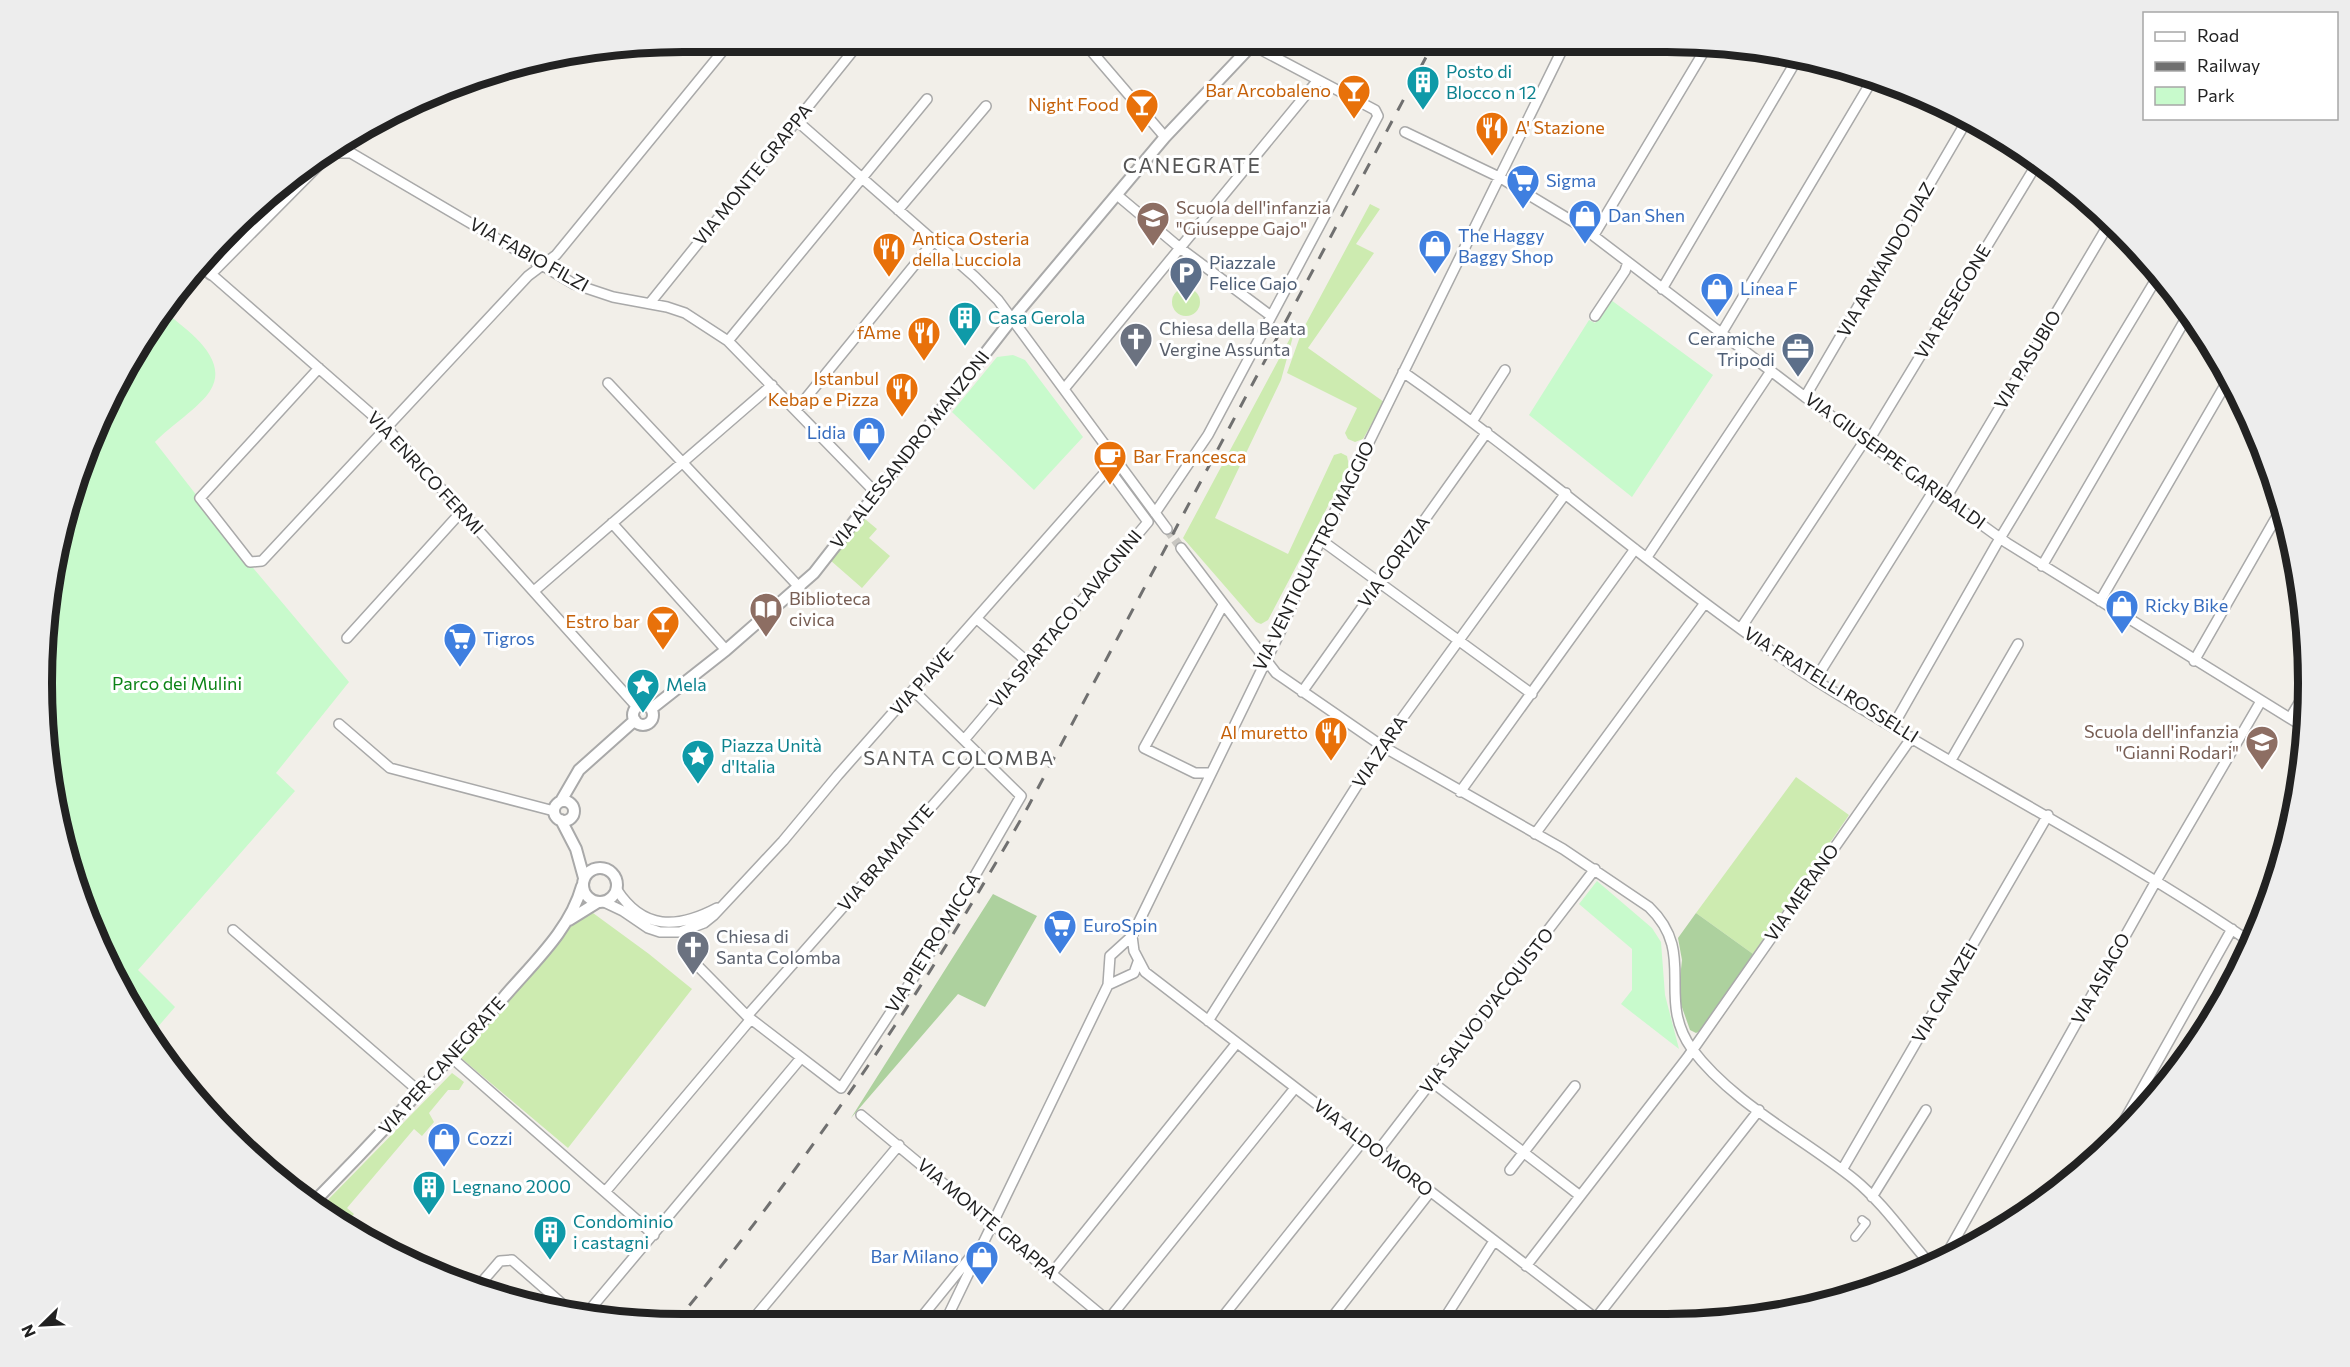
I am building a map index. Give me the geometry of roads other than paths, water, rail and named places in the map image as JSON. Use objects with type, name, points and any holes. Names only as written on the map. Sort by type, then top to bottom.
[{"type":"street","points":[[319,368],[200,498],[246,560],[254,564],[262,561],[528,276],[556,255],[722,52]]},
{"type":"street","name":"VIA MONTE GRAPPA","points":[[650,303],[852,52]]},
{"type":"street","points":[[1092,52],[1165,137]]},
{"type":"street","name":"VIA ALESSANDRO MANZONI","points":[[563,808],[579,770],[635,720],[639,724],[648,723],[652,718],[651,709],[726,650],[800,588],[814,573],[1012,319],[1165,137],[1245,52]]},
{"type":"street","points":[[1155,513],[1208,435],[1377,116],[1375,110],[1265,52]]},
{"type":"street","name":"VIA VENTIQUATTRO MAGGIO","points":[[1108,964],[1110,956],[1132,936],[1321,540],[1561,52]]},
{"type":"street","points":[[1594,235],[1703,54]]},
{"type":"street","points":[[1662,289],[1793,66]]},
{"type":"street","points":[[1064,389],[1318,81]]},
{"type":"street","points":[[1721,334],[1869,86]]},
{"type":"street","points":[[728,341],[927,99]]},
{"type":"street","points":[[898,210],[986,106]]},
{"type":"street","points":[[797,122],[975,277],[1012,319],[1167,528]]},
{"type":"street","name":"VIA ARMANDO DIAZ","points":[[1805,397],[1963,127]]},
{"type":"street","name":"VIA GIUSEPPE GARIBALDI","points":[[1405,132],[1499,177],[1594,235],[1805,397],[1946,498],[1998,541],[2296,722]]},
{"type":"street","name":"VIA FABIO FILZI","points":[[344,152],[351,153],[542,266],[587,289],[685,313],[728,341],[797,409],[875,492]]},
{"type":"street","name":"VIA RESEGONE","points":[[1741,628],[1867,441],[2033,170]]},
{"type":"street","name":"VIA FABIO FILZI","points":[[211,274],[306,178]]},
{"type":"street","points":[[1117,195],[1180,248],[1271,316]]},
{"type":"street","name":"VIA PASUBIO","points":[[1946,498],[2105,230]]},
{"type":"street","points":[[797,409],[934,241]]},
{"type":"street","points":[[1595,316],[1625,271],[1628,262]]},
{"type":"street","name":"VIA ENRICO FERMI","points":[[207,270],[387,428],[637,706]]},
{"type":"street","points":[[1893,726],[1998,541],[2154,283]]},
{"type":"street","points":[[2042,566],[2184,322]]},
{"type":"street","points":[[1473,420],[1505,370]]},
{"type":"street","points":[[1647,557],[1771,371]]},
{"type":"street","name":"VIA FRATELLI ROSSELLI","points":[[1403,372],[1473,420],[1705,603],[1815,680],[2048,815],[2156,880],[2244,937]]},
{"type":"street","points":[[608,383],[800,588]]},
{"type":"street","points":[[534,591],[772,385]]},
{"type":"street","points":[[2100,601],[2223,388]]},
{"type":"street","name":"VIA GORIZIA","points":[[1302,692],[1487,432]]},
{"type":"street","name":"VIA PIAVE","points":[[675,928],[704,923],[727,902],[1116,460]]},
{"type":"street","name":"VIA SPARTACO LAVAGNINI","points":[[964,740],[1148,522],[1108,468]]},
{"type":"street","points":[[1815,680],[1934,490]]},
{"type":"street","name":"VIA ZARA","points":[[1208,1022],[1382,746],[1566,493]]},
{"type":"street","points":[[347,638],[462,511]]},
{"type":"street","points":[[2194,661],[2276,519]]},
{"type":"street","points":[[612,524],[726,650]]},
{"type":"street","points":[[1321,540],[1378,584],[1532,694]]},
{"type":"street","points":[[1180,548],[1276,673],[1382,746],[1595,869],[1661,919],[1676,954],[1675,1009],[1680,1027],[1693,1050],[1718,1077],[1759,1110],[1842,1170],[1872,1197],[1925,1259]]},
{"type":"street","points":[[1460,792],[1635,549]]},
{"type":"street","points":[[1535,834],[1705,603]]},
{"type":"street","points":[[1210,773],[1195,772],[1144,748],[1223,605]]},
{"type":"street","points":[[978,619],[1029,663]]},
{"type":"street","points":[[1951,760],[2018,644]]},
{"type":"street","points":[[914,692],[978,754]]},
{"type":"street","name":"VIA ASIAGO","points":[[1951,1246],[2156,880],[2261,700]]},
{"type":"street","points":[[635,720],[633,714],[637,706],[646,705],[651,709]]},
{"type":"street","points":[[2290,718],[2297,706]]},
{"type":"street","points":[[339,724],[390,768],[563,808],[567,832],[576,849],[588,898],[623,910],[648,928],[675,928]]},
{"type":"street","name":"VIA MERANO","points":[[1526,1266],[1693,1050],[1912,736]]},
{"type":"street","name":"VIA PIETRO MICCA","points":[[801,1058],[841,1088],[933,948],[1021,796],[978,754]]},
{"type":"street","name":"VIA BRAMANTE","points":[[605,1192],[749,1017],[978,754]]},
{"type":"street","points":[[1195,772],[1204,784]]},
{"type":"street","name":"VIA CANAZEI","points":[[1842,1170],[2048,815]]},
{"type":"street","points":[[576,849],[598,868],[606,869],[614,875],[616,890],[638,914],[675,928]]},
{"type":"street","points":[[583,882],[598,868]]},
{"type":"street","name":"VIA SALVO D'ACQUISTO","points":[[1378,1151],[1595,869]]},
{"type":"street","name":"VIA PER CANEGRATE","points":[[318,1198],[452,1057],[566,921],[577,903],[583,882]]},
{"type":"street","points":[[601,902],[611,899],[616,890]]},
{"type":"street","name":"VIA PER CANEGRATE","points":[[566,921],[601,902]]},
{"type":"street","points":[[2128,1114],[2232,929]]},
{"type":"street","points":[[233,930],[420,1093]]},
{"type":"street","points":[[1132,936],[1138,962],[1134,973]]},
{"type":"street","points":[[1119,948],[1126,947],[1134,951]]},
{"type":"street","points":[[592,1307],[801,1058],[749,1017],[687,955]]},
{"type":"street","name":"VIA ALDO MORO","points":[[1138,962],[1144,972],[1236,1044],[1591,1314]]},
{"type":"street","points":[[1108,964],[1112,971],[1122,977]]},
{"type":"street","points":[[949,1314],[1108,985],[1108,964]]},
{"type":"street","points":[[1108,985],[1122,977],[1144,972]]},
{"type":"street","points":[[1052,1273],[1236,1044]]},
{"type":"street","points":[[452,1057],[654,1235]]},
{"type":"street","points":[[1432,1082],[1579,1195]]},
{"type":"street","points":[[1510,1170],[1575,1086]]},
{"type":"street","points":[[1116,1314],[1295,1088]]},
{"type":"street","points":[[1605,1314],[1759,1110]]},
{"type":"street","points":[[1872,1197],[1926,1110]]},
{"type":"street","name":"VIA MONTE GRAPPA","points":[[861,1115],[1101,1314]]},
{"type":"street","points":[[1225,1314],[1363,1141]]},
{"type":"street","points":[[757,1314],[899,1145]]},
{"type":"street","points":[[1335,1314],[1430,1192]]},
{"type":"street","points":[[1855,1237],[1866,1223],[1862,1220]]},
{"type":"street","points":[[924,1314],[970,1260],[986,1228],[992,1223]]},
{"type":"street","points":[[1447,1314],[1494,1241]]},
{"type":"street","points":[[482,1281],[500,1261],[512,1260],[560,1302]]},
{"type":"tunnel","points":[[1167,529],[1181,548]]},
{"type":"railway","points":[[682,1314],[772,1200],[864,1072],[990,873],[1029,805],[1429,52]]},
{"type":"place","name":"Posto di Blocco n 12","points":[[1423,111]]},
{"type":"place","name":"Bar Arcobaleno","points":[[1354,120]]},
{"type":"place","name":"Night Food","points":[[1142,134]]},
{"type":"place","name":"A' Stazione","points":[[1492,157]]},
{"type":"place","name":"Sigma","points":[[1523,210]]},
{"type":"place","name":"Dan Shen","points":[[1585,245]]},
{"type":"place","name":"Scuola dell'infanzia \"Giuseppe Gajo\"","points":[[1153,247]]},
{"type":"place","name":"The Haggy Baggy Shop","points":[[1435,275]]},
{"type":"place","name":"Antica Osteria della Lucciola","points":[[889,278]]},
{"type":"place","name":"Piazzale Felice Gajo","points":[[1186,302]]},
{"type":"place","name":"Linea F","points":[[1717,318]]},
{"type":"place","name":"Casa Gerola","points":[[965,347]]},
{"type":"place","name":"fAme","points":[[924,362]]},
{"type":"place","name":"Chiesa della Beata Vergine Assunta","points":[[1136,368]]},
{"type":"place","name":"Ceramiche Tripodi","points":[[1798,378]]},
{"type":"place","name":"Istanbul Kebap e Pizza","points":[[902,418]]},
{"type":"place","name":"Lidia","points":[[869,462]]},
{"type":"place","name":"Bar Francesca","points":[[1110,486]]},
{"type":"place","name":"Ricky Bike","points":[[2122,635]]},
{"type":"place","name":"Biblioteca civica","points":[[766,638]]},
{"type":"place","name":"Estro bar","points":[[663,651]]},
{"type":"place","name":"Tigros","points":[[460,668]]},
{"type":"place","name":"Mela","points":[[643,714]]},
{"type":"place","name":"Al muretto","points":[[1331,762]]},
{"type":"place","name":"Scuola dell'infanzia \"Gianni Rodari\"","points":[[2262,771]]},
{"type":"place","name":"Piazza Unità d'Italia","points":[[698,785]]},
{"type":"place","name":"EuroSpin","points":[[1060,955]]},
{"type":"place","name":"Chiesa di Santa Colomba","points":[[693,976]]},
{"type":"place","name":"Cozzi","points":[[444,1168]]},
{"type":"place","name":"Legnano 2000","points":[[429,1216]]},
{"type":"place","name":"Condominio i castagni","points":[[550,1261]]},
{"type":"place","name":"Bar Milano","points":[[982,1286]]},
{"type":"district","name":"CANEGRATE","points":[[1192,166]]},
{"type":"district","name":"SANTA COLOMBA","points":[[959,758]]},
{"type":"park label","name":"Parco dei Mulini","points":[[177,684]]}]
